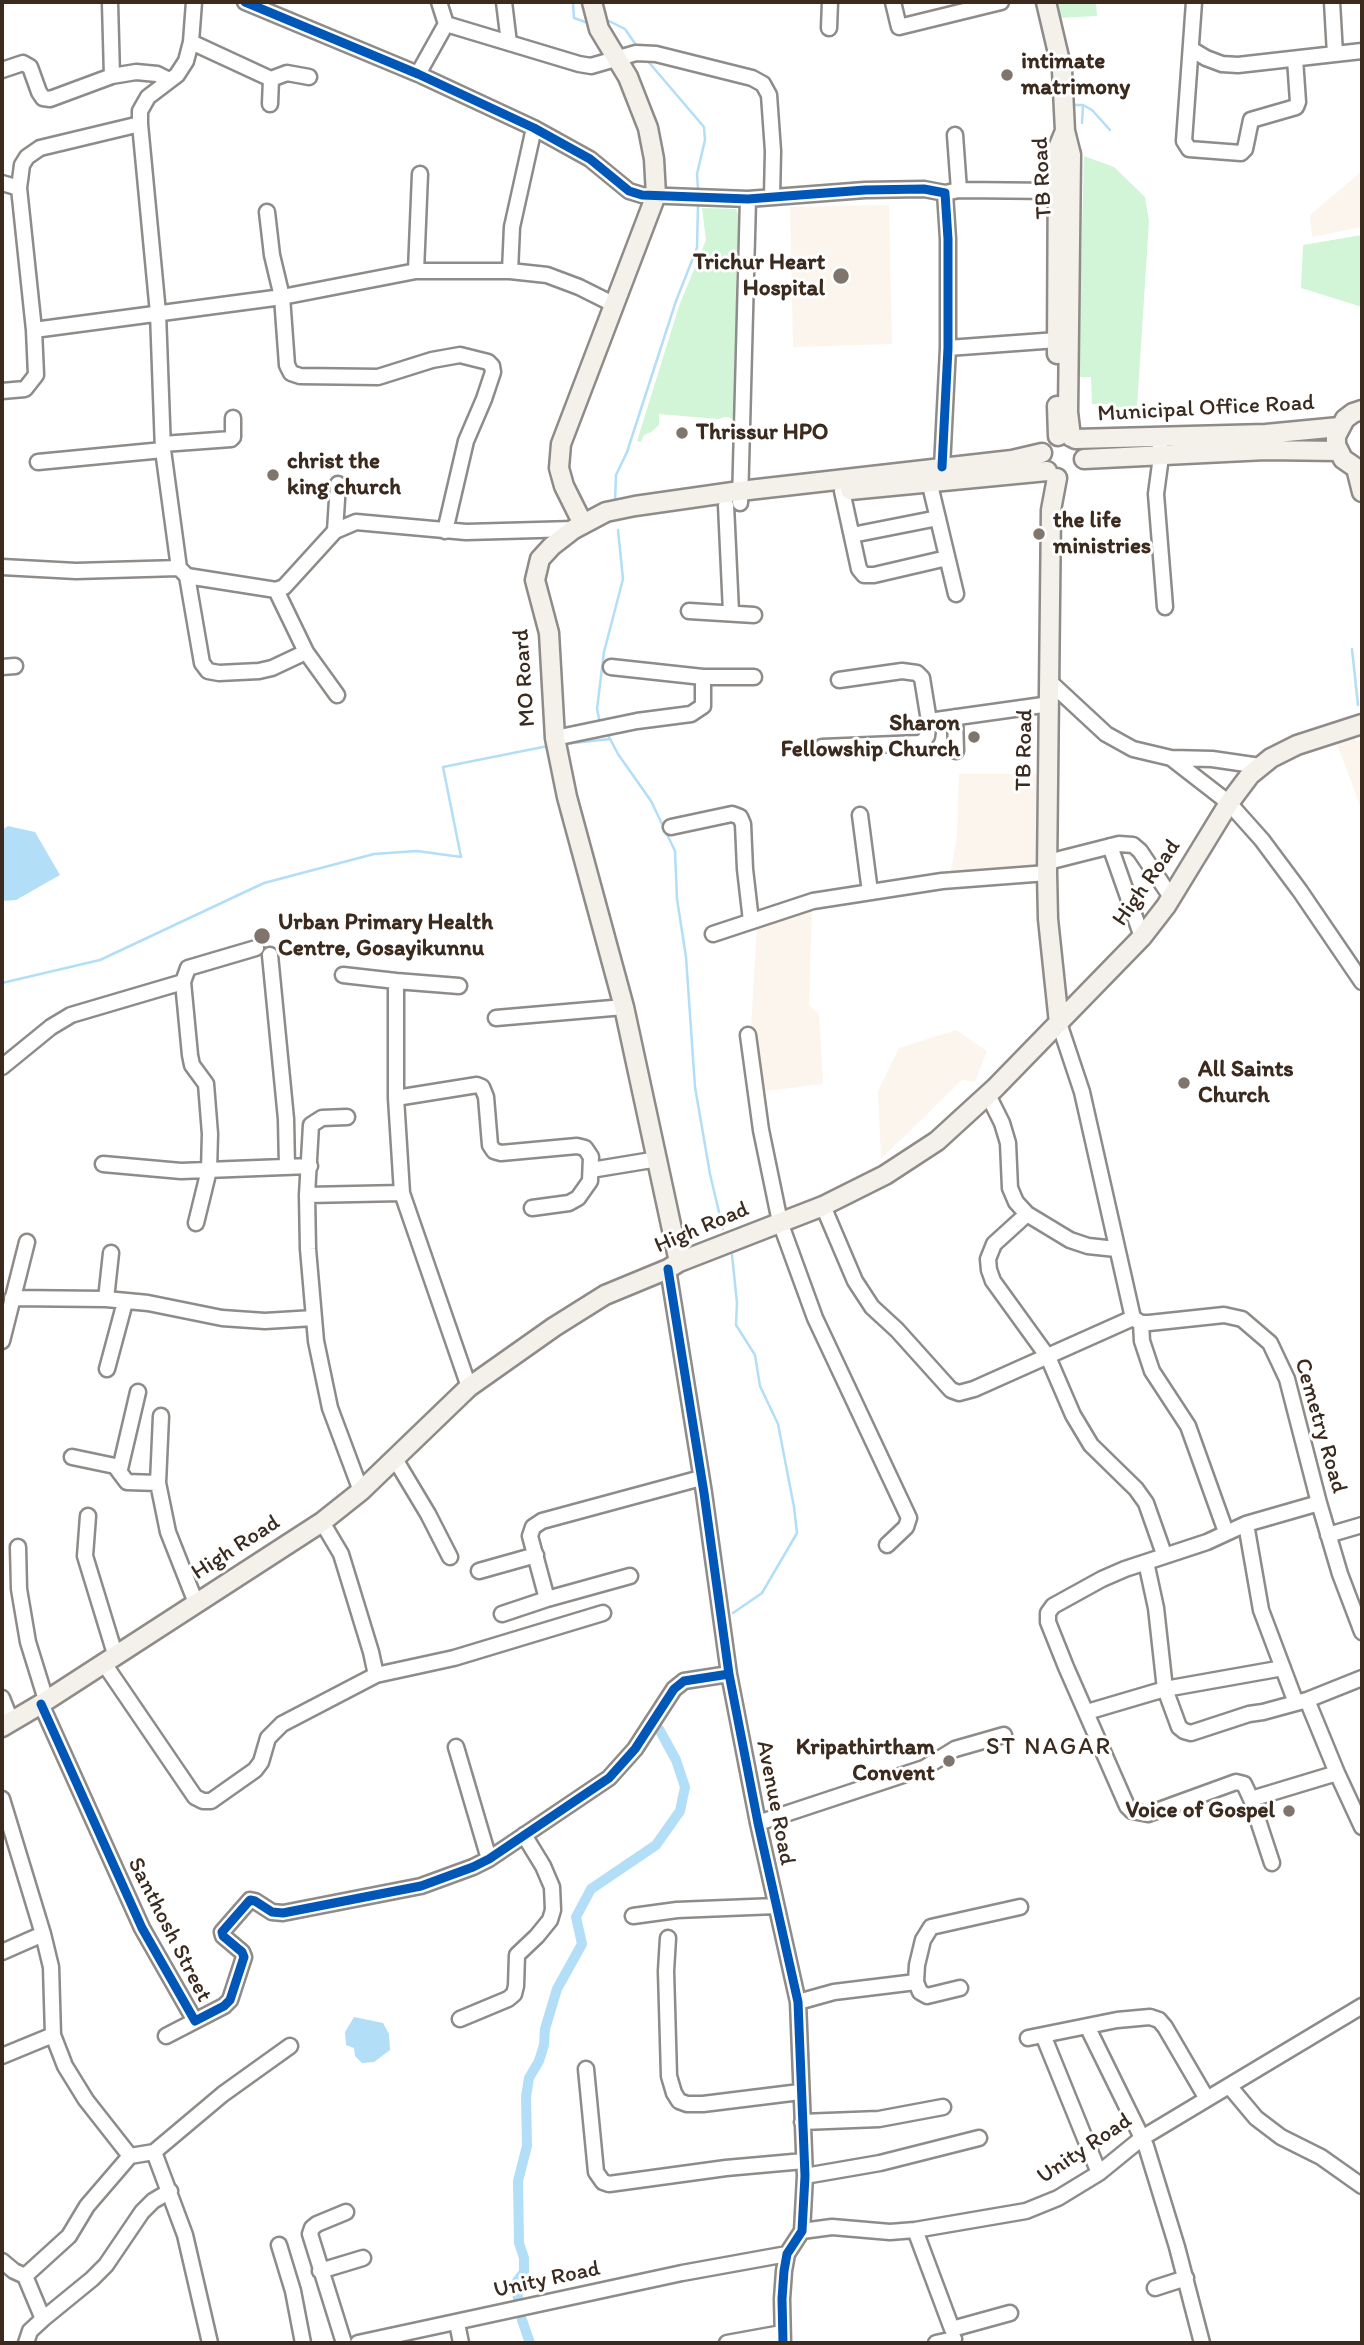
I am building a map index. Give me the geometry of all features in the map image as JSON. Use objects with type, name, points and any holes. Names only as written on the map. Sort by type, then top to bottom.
[{"type":"main road","points":[[578,527],[559,468],[561,444],[656,195],[654,159],[648,128],[639,102],[599,29],[592,2]]},
{"type":"main road","name":"TB Road","points":[[1046,2],[1062,70],[1065,131],[1071,155],[1068,438]]},
{"type":"main road","points":[[1065,131],[1058,148],[1057,340],[1068,438]]},
{"type":"main road","points":[[1359,408],[1339,427],[1336,436],[1338,451],[1343,459],[1359,469],[1362,492]]},
{"type":"main road","name":"Municipal Office Road","points":[[1068,438],[1160,445],[1339,427]]},
{"type":"main road","points":[[735,499],[929,481],[1052,474],[1064,478],[1077,473],[1084,459],[1082,448],[1068,438],[1048,442],[1042,453],[1043,465],[1052,474]]},
{"type":"main road","points":[[1084,459],[1160,445],[1338,451]]},
{"type":"main road","name":"MO Roard","points":[[674,1265],[658,1159],[624,1007],[566,797],[551,712],[548,633],[535,580],[540,559],[552,546],[578,527],[606,512],[635,506],[735,499],[942,467],[1012,460],[1042,453]]},
{"type":"main road","name":"TB Road","points":[[1052,474],[1048,919],[1059,1023]]},
{"type":"main road","name":"High Road","points":[[7,1724],[321,1522],[361,1491],[469,1387],[605,1295],[823,1206],[885,1175],[937,1141],[988,1095],[1142,937],[1250,775],[1297,745],[1362,724]]},
{"type":"street","points":[[194,2],[191,42],[186,61],[177,75],[148,97],[140,111],[139,124],[158,313],[163,447],[183,572],[202,663],[208,671],[259,671],[306,652]]},
{"type":"street","points":[[245,2],[418,74],[534,128],[590,159],[629,191],[642,195],[748,199],[865,190],[1057,191]]},
{"type":"street","points":[[418,74],[446,24],[439,2]]},
{"type":"street","points":[[504,2],[509,43]]},
{"type":"street","points":[[829,28],[830,2]]},
{"type":"street","points":[[893,2],[899,27],[1001,2]]},
{"type":"street","points":[[1194,2],[1184,141],[1189,149],[1241,153],[1245,149],[1251,120],[1296,107],[1298,102],[1295,59]]},
{"type":"street","points":[[1332,2],[1335,54]]},
{"type":"street","points":[[110,3],[112,76]]},
{"type":"street","points":[[446,24],[579,64],[591,66],[636,53],[656,54],[752,78],[763,84],[769,94],[773,151],[772,197]]},
{"type":"street","points":[[191,42],[271,79],[287,73],[309,77]]},
{"type":"street","points":[[1191,49],[1222,64],[1262,64],[1362,51]]},
{"type":"street","points":[[2,70],[23,63],[30,67],[39,92],[50,99],[112,76],[136,72],[157,74],[169,80]]},
{"type":"street","points":[[270,104],[271,79]]},
{"type":"street","points":[[2,391],[25,389],[36,375],[19,188],[22,164],[40,148],[139,124]]},
{"type":"street","points":[[510,271],[512,227],[534,128]]},
{"type":"street","points":[[942,467],[948,348],[948,239],[955,135]]},
{"type":"street","points":[[416,271],[420,174]]},
{"type":"street","points":[[2,183],[19,188]]},
{"type":"street","points":[[731,612],[748,199]]},
{"type":"street","points":[[267,212],[272,255],[282,297],[287,365],[291,373],[300,376],[378,377],[432,360],[460,355],[488,362],[492,366],[493,372],[484,399],[466,441],[445,531]]},
{"type":"street","points":[[34,330],[282,297],[416,271],[510,271],[547,275],[615,305]]},
{"type":"street","points":[[948,348],[1057,340]]},
{"type":"street","points":[[38,462],[231,439],[233,418]]},
{"type":"street","points":[[1160,445],[1156,494],[1165,607]]},
{"type":"street","points":[[929,481],[956,594]]},
{"type":"street","points":[[335,531],[338,484]]},
{"type":"street","points":[[842,491],[859,569],[864,575],[947,558]]},
{"type":"street","points":[[852,535],[938,517]]},
{"type":"street","points":[[2,567],[183,572],[276,590],[284,587],[335,531],[356,522],[445,531],[578,527]]},
{"type":"street","points":[[276,590],[306,652],[337,695]]},
{"type":"street","points":[[689,611],[754,615]]},
{"type":"street","points":[[611,667],[702,677],[754,677]]},
{"type":"street","points":[[821,747],[919,743],[925,741],[927,736],[929,721],[922,678],[917,673],[902,671],[839,680]]},
{"type":"street","points":[[555,738],[637,721],[691,714],[703,706],[702,677]]},
{"type":"street","points":[[1051,683],[1106,734],[1133,749],[1171,758],[1212,759],[1261,766]]},
{"type":"street","points":[[929,721],[1050,704]]},
{"type":"street","points":[[955,717],[956,751]]},
{"type":"street","points":[[1171,758],[1229,803],[1288,874],[1362,982]]},
{"type":"street","points":[[671,827],[732,814],[740,817],[743,824],[751,921]]},
{"type":"street","points":[[860,816],[870,892]]},
{"type":"street","points":[[713,934],[813,901],[1048,867],[1127,843],[1140,851],[1171,897]]},
{"type":"street","points":[[1110,846],[1142,937]]},
{"type":"street","points":[[196,1223],[209,1170],[210,1134],[206,1084],[192,1065],[183,982],[188,968],[256,948]]},
{"type":"street","points":[[270,955],[288,1167]]},
{"type":"street","points":[[343,975],[459,986]]},
{"type":"street","points":[[396,981],[396,1098],[402,1193],[469,1387]]},
{"type":"street","points":[[2,1067],[51,1027],[71,1015],[183,982]]},
{"type":"street","points":[[496,1018],[624,1007]]},
{"type":"street","points":[[1059,1023],[1082,1092],[1116,1249],[1142,1341],[1152,1371],[1188,1426],[1227,1532]]},
{"type":"street","points":[[748,1035],[761,1130],[779,1222],[815,1318],[908,1514],[906,1527],[887,1545]]},
{"type":"street","points":[[396,1098],[477,1085],[482,1087],[486,1097],[490,1145],[494,1151],[501,1153],[577,1146],[585,1148],[591,1157],[592,1170],[590,1181],[578,1198],[569,1203],[532,1208]]},
{"type":"street","points":[[988,1095],[1002,1123],[1008,1143],[1010,1188],[1016,1202],[1027,1214],[1070,1240],[1088,1246],[1116,1249]]},
{"type":"street","points":[[347,1117],[323,1118],[311,1125],[307,1195],[308,1249],[316,1341],[330,1408],[361,1491]]},
{"type":"street","points":[[592,1170],[658,1159]]},
{"type":"street","points":[[103,1164],[181,1171],[310,1166]]},
{"type":"street","points":[[307,1195],[402,1193]]},
{"type":"street","name":"Cemetry Road","points":[[823,1206],[855,1281],[872,1307],[897,1330],[951,1390],[959,1392],[974,1389],[1137,1320],[1224,1315],[1242,1319],[1270,1343],[1287,1379],[1328,1535],[1362,1632]]},
{"type":"street","points":[[1027,1214],[994,1244],[988,1259],[993,1281],[1048,1357],[1073,1415],[1091,1445],[1136,1489],[1146,1503],[1164,1554]]},
{"type":"street","points":[[2,1341],[27,1242]]},
{"type":"street","points":[[106,1299],[111,1253]]},
{"type":"street","name":"Avenue Road","points":[[674,1265],[729,1674],[758,1823],[798,2002],[804,2161],[802,2231],[788,2254],[782,2299],[783,2338]]},
{"type":"street","points":[[12,1298],[106,1299],[171,1307],[222,1318],[265,1321],[314,1318]]},
{"type":"street","points":[[107,1369],[125,1302]]},
{"type":"street","points":[[138,1392],[120,1469],[127,1482],[158,1483]]},
{"type":"street","points":[[160,1416],[158,1483],[168,1532],[196,1603]]},
{"type":"street","points":[[72,1457],[111,1464],[120,1469]]},
{"type":"street","points":[[395,1459],[450,1557]]},
{"type":"street","points":[[547,1599],[530,1536],[533,1527],[542,1521],[701,1478]]},
{"type":"street","points":[[1272,1863],[1244,1784],[1236,1782],[1148,1814],[1132,1811],[1127,1806],[1048,1622],[1048,1613],[1053,1606],[1102,1579],[1164,1554],[1207,1542],[1246,1524],[1319,1503]]},
{"type":"street","points":[[88,1516],[85,1556],[109,1658],[195,1797],[202,1801],[211,1801],[255,1770],[261,1762],[268,1738],[282,1724],[376,1675],[454,1658],[603,1613]]},
{"type":"street","points":[[321,1522],[341,1554],[372,1652],[376,1675]]},
{"type":"street","points":[[1246,1524],[1261,1610],[1283,1668],[1302,1701],[1362,1828]]},
{"type":"street","points":[[1328,1535],[1362,1525]]},
{"type":"street","name":"Santhosh Street","points":[[18,1547],[19,1589],[28,1642],[43,1702],[142,1928],[195,2021],[230,2000],[244,1964],[243,1952],[223,1936],[223,1929],[250,1900],[272,1912],[291,1912],[421,1886],[489,1859]]},
{"type":"street","points":[[479,1571],[536,1555]]},
{"type":"street","points":[[1146,1562],[1156,1608],[1165,1689],[1179,1727],[1184,1731],[1191,1732],[1302,1701],[1362,1678]]},
{"type":"street","points":[[502,1614],[630,1576]]},
{"type":"street","points":[[1087,1712],[1165,1689],[1283,1668]]},
{"type":"street","points":[[456,1747],[489,1859],[609,1778],[635,1749],[674,1689],[684,1681],[729,1674]]},
{"type":"street","points":[[2,1698],[7,1724]]},
{"type":"street","points":[[758,1823],[924,1768],[955,1749],[1004,1735]]},
{"type":"street","points":[[1251,1800],[1337,1773]]},
{"type":"street","points":[[2,1799],[51,1967],[53,2035],[65,2066],[86,2100],[130,2156]]},
{"type":"street","points":[[460,2019],[514,1994],[517,1955],[550,1920],[552,1887],[524,1835]]},
{"type":"street","points":[[633,1916],[677,1910],[776,1906]]},
{"type":"street","points":[[960,1988],[927,1996],[920,1992],[916,1982],[917,1965],[923,1940],[931,1927],[1020,1907]]},
{"type":"street","points":[[2,1952],[43,1934]]},
{"type":"street","points":[[668,1938],[666,1971],[669,2076],[679,2101],[702,2104],[800,2092]]},
{"type":"street","points":[[798,2002],[834,1992],[916,1982]]},
{"type":"street","name":"Unity Road","points":[[802,2231],[832,2227],[890,2232],[915,2230],[1026,2211],[1058,2198],[1099,2172],[1142,2138],[1362,2006]]},
{"type":"street","points":[[1028,2039],[1137,2017],[1160,2020],[1207,2099]]},
{"type":"street","points":[[166,2036],[195,2021]]},
{"type":"street","points":[[1087,2026],[1142,2138],[1164,2202],[1202,2343]]},
{"type":"street","points":[[2,2056],[53,2035]]},
{"type":"street","points":[[1043,2035],[1099,2172]]},
{"type":"street","points":[[25,2276],[64,2242],[87,2206],[130,2156],[154,2152],[223,2094],[290,2046]]},
{"type":"street","points":[[586,2069],[596,2172],[603,2182],[610,2184],[726,2168],[804,2161]]},
{"type":"street","points":[[1230,2087],[1264,2125],[1281,2137],[1321,2157],[1362,2186]]},
{"type":"street","points":[[802,2122],[879,2119],[943,2107]]},
{"type":"street","points":[[804,2176],[880,2163],[979,2138]]},
{"type":"street","points":[[154,2152],[185,2235],[210,2343]]},
{"type":"street","points":[[26,2343],[30,2332],[43,2319],[106,2265],[142,2212],[153,2201],[170,2191]]},
{"type":"street","points":[[344,2343],[310,2234],[312,2228],[346,2213]]},
{"type":"street","points":[[915,2230],[947,2339],[1010,2313]]},
{"type":"street","points":[[279,2245],[293,2291],[303,2343]]},
{"type":"street","name":"Unity Road","points":[[358,2343],[682,2273],[788,2254]]},
{"type":"street","points":[[320,2272],[363,2258]]},
{"type":"street","points":[[2,2261],[25,2276],[43,2319]]},
{"type":"street","points":[[1155,2288],[1185,2278]]},
{"type":"street","points":[[457,2323],[461,2343]]},
{"type":"street","points":[[727,2343],[783,2338]]},
{"type":"shaded area","points":[[1362,171],[1362,227],[1312,237],[1310,215]]},
{"type":"shaded area","name":"Trichur Heart Hospital","points":[[889,205],[892,344],[793,347],[790,207]]},
{"type":"shaded area","points":[[1351,738],[1362,742],[1361,808],[1337,744]]},
{"type":"shaded area","points":[[959,774],[1041,774],[1042,864],[950,877],[957,835]]},
{"type":"shaded area","points":[[812,909],[809,1005],[819,1014],[823,1084],[759,1092],[751,1029],[757,925]]},
{"type":"shaded area","points":[[956,1030],[987,1051],[975,1082],[962,1080],[881,1159],[878,1091],[899,1048]]},
{"type":"green space","points":[[1055,2],[1096,2],[1097,16],[1060,18]]},
{"type":"green space","points":[[1084,156],[1114,167],[1145,197],[1149,221],[1137,407],[1092,404],[1091,377],[1078,377]]},
{"type":"green space","points":[[702,208],[736,209],[740,219],[736,263],[734,369],[735,383],[739,390],[738,413],[735,419],[659,414],[659,425],[644,435],[641,442],[637,441],[679,306],[706,240]]},
{"type":"green space","points":[[1362,235],[1362,307],[1301,288],[1303,245]]},
{"type":"water","points":[[8,826],[35,832],[60,875],[16,900],[2,901],[2,830]]},
{"type":"water","points":[[354,2017],[383,2023],[389,2034],[390,2050],[374,2062],[362,2063],[355,2056],[354,2048],[346,2045],[345,2032]]},
{"type":"waterway","points":[[573,2],[574,18],[588,23]]},
{"type":"waterway","points":[[605,19],[625,29],[638,48]]},
{"type":"waterway","points":[[646,59],[704,127],[705,140],[697,174],[698,189]]},
{"type":"waterway","points":[[1072,105],[1083,105],[1092,110],[1110,130]]},
{"type":"waterway","points":[[1082,123],[1083,105]]},
{"type":"waterway","points":[[1079,170],[1081,150]]},
{"type":"waterway","points":[[615,502],[616,475],[627,452],[676,301],[697,248],[698,205]]},
{"type":"waterway","points":[[600,723],[597,709],[604,652],[623,579],[618,530]]},
{"type":"waterway","points":[[1352,649],[1358,705]]},
{"type":"waterway","points":[[607,733],[618,754],[651,801],[675,851],[695,1087],[710,1174],[723,1229]]},
{"type":"waterway","points":[[565,744],[610,739]]},
{"type":"waterway","points":[[2,983],[100,960],[264,883],[374,854],[417,851],[461,857],[443,767],[548,746]]},
{"type":"waterway","points":[[732,1255],[737,1303],[736,1325],[755,1355],[760,1386],[778,1424],[797,1533],[762,1593],[733,1613]]},
{"type":"waterway","points":[[518,2303],[517,2281],[524,2272],[524,2258],[519,2243],[518,2181],[527,2146],[526,2097],[529,2078],[539,2061],[557,1989],[582,1944],[576,1917],[591,1889],[656,1845],[680,1811],[685,1787],[676,1760],[659,1729]]},
{"type":"waterway","points":[[522,2320],[530,2343]]},
{"type":"cycle path","points":[[245,2],[418,74],[534,128],[590,159],[629,191],[642,195],[748,199],[865,190],[924,189],[945,193],[948,239],[948,348],[942,467]]},
{"type":"cycle path","points":[[668,1269],[704,1493],[729,1674],[758,1823],[798,2002],[805,2176],[802,2231],[787,2254],[784,2271],[783,2343]]},
{"type":"cycle path","points":[[41,1704],[142,1928],[195,2021],[230,2000],[244,1957],[222,1932],[250,1900],[272,1912],[283,1913],[421,1886],[473,1867],[609,1778],[635,1749],[674,1689],[684,1681],[729,1674]]},
{"type":"place","name":"intimate matrimony","points":[[1007,75]]},
{"type":"place","name":"Trichur Heart Hospital","points":[[841,276]]},
{"type":"place","name":"Thrissur HPO","points":[[682,433]]},
{"type":"place","name":"christ the king church","points":[[273,475]]},
{"type":"place","name":"the life ministries","points":[[1039,534]]},
{"type":"place","name":"Sharon Fellowship Church","points":[[974,737]]},
{"type":"place","name":"Urban Primary Health Centre, Gosayikunnu","points":[[262,936]]},
{"type":"place","name":"All Saints Church","points":[[1184,1083]]},
{"type":"place","name":"Kripathirtham Convent","points":[[949,1761]]},
{"type":"place","name":"Voice of Gospel","points":[[1289,1811]]},
{"type":"district","name":"ST NAGAR","points":[[1049,1748]]}]
